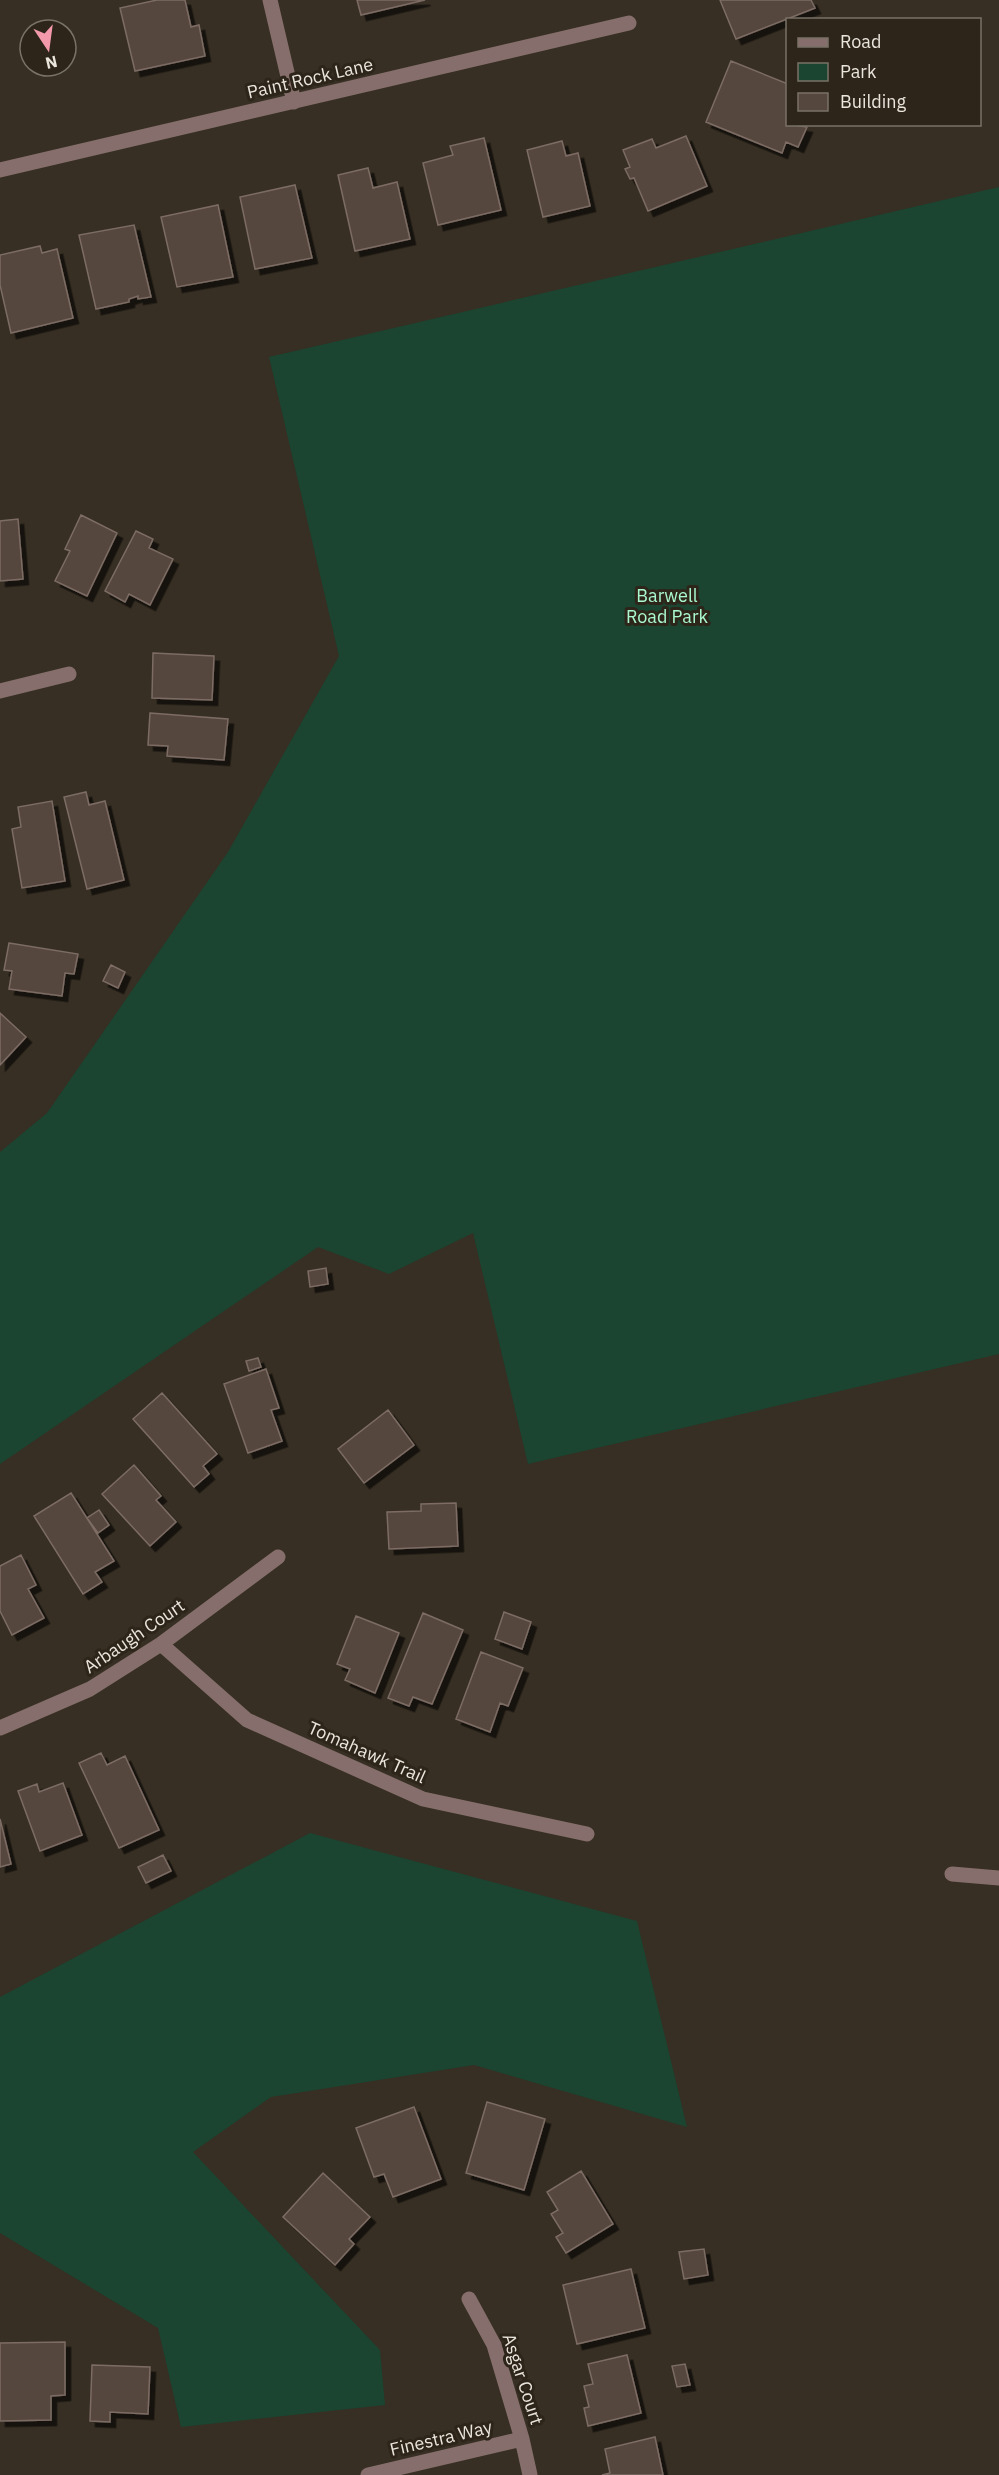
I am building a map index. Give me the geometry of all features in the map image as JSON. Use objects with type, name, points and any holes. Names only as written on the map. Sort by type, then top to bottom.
[{"type":"street","points":[[270,0],[294,102]]},
{"type":"street","name":"Paint Rock Lane","points":[[0,170],[629,23]]},
{"type":"street","points":[[0,691],[69,674]]},
{"type":"street","name":"Arbaugh Court","points":[[0,1728],[90,1689],[161,1644],[278,1557]]},
{"type":"street","name":"Tomahawk Trail","points":[[161,1644],[247,1720],[413,1794],[587,1834]]},
{"type":"street","points":[[952,1874],[999,1878]]},
{"type":"street","name":"Asgar Court","points":[[469,2299],[494,2345],[522,2439],[530,2475]]},
{"type":"street","name":"Finestra Way","points":[[368,2475],[522,2439]]},
{"type":"green space","name":"Barwell Road Park","points":[[999,187],[999,1354],[528,1464],[473,1233],[389,1274],[318,1247],[0,1464],[0,1152],[47,1113],[228,852],[339,656],[269,357]]},
{"type":"green space","points":[[310,1833],[637,1921],[687,2127],[474,2065],[271,2097],[193,2152],[380,2350],[385,2405],[181,2427],[158,2328],[0,2233],[0,1997]]},
{"type":"building","points":[[157,0],[185,0],[191,27],[199,25],[205,56],[135,71],[120,8]]},
{"type":"building","points":[[357,0],[425,0],[361,15]]},
{"type":"building","points":[[720,0],[811,0],[815,8],[786,18],[736,39]]},
{"type":"building","points":[[731,61],[786,83],[786,126],[807,127],[798,147],[786,142],[782,153],[706,122]]},
{"type":"building","points":[[686,136],[707,186],[648,211],[634,178],[630,179],[625,169],[630,167],[623,150],[652,139],[656,148]]},
{"type":"building","points":[[484,138],[501,210],[438,225],[423,163],[453,155],[450,146]]},
{"type":"building","points":[[562,141],[566,156],[578,153],[590,206],[543,217],[527,150]]},
{"type":"building","points":[[368,168],[373,188],[397,182],[410,239],[355,251],[338,175]]},
{"type":"building","points":[[295,185],[312,258],[255,269],[240,197]]},
{"type":"building","points":[[218,205],[233,277],[177,287],[161,217]]},
{"type":"building","points":[[134,225],[151,297],[138,299],[138,296],[129,299],[129,302],[96,309],[79,235]]},
{"type":"building","points":[[40,246],[42,253],[57,249],[73,318],[11,333],[0,285],[0,255]]},
{"type":"building","points":[[81,515],[117,533],[87,596],[55,581],[70,551],[65,549]]},
{"type":"building","points":[[18,519],[23,579],[0,581],[0,521]]},
{"type":"building","points":[[136,531],[153,539],[149,548],[173,559],[150,605],[129,594],[125,602],[105,591]]},
{"type":"building","points":[[153,653],[214,656],[212,700],[152,698]]},
{"type":"building","points":[[150,713],[228,719],[224,760],[167,756],[168,746],[148,745]]},
{"type":"building","points":[[86,792],[89,805],[105,801],[124,880],[87,889],[64,797]]},
{"type":"building","points":[[52,801],[65,881],[22,888],[12,829],[21,827],[18,807]]},
{"type":"building","points":[[9,943],[78,954],[74,974],[65,973],[62,996],[9,989],[12,971],[4,970]]},
{"type":"building","points":[[111,965],[125,972],[118,988],[103,981]]},
{"type":"building","points":[[0,1013],[26,1037],[0,1065]]},
{"type":"building","points":[[326,1268],[328,1284],[310,1287],[308,1271]]},
{"type":"building","points":[[258,1358],[261,1367],[249,1371],[246,1361]]},
{"type":"building","points":[[266,1369],[279,1408],[271,1410],[282,1441],[248,1453],[224,1384]]},
{"type":"building","points":[[162,1393],[217,1454],[203,1466],[209,1474],[194,1487],[133,1419]]},
{"type":"building","points":[[388,1410],[414,1445],[364,1483],[338,1449]]},
{"type":"building","points":[[134,1465],[161,1496],[156,1500],[176,1522],[150,1546],[102,1494]]},
{"type":"building","points":[[71,1493],[114,1561],[95,1572],[102,1582],[83,1594],[34,1516]]},
{"type":"building","points":[[456,1503],[458,1546],[389,1549],[387,1512],[421,1511],[421,1504]]},
{"type":"building","points":[[99,1510],[109,1525],[98,1533],[87,1518]]},
{"type":"building","points":[[21,1555],[36,1585],[28,1589],[44,1618],[12,1635],[0,1611],[0,1566]]},
{"type":"building","points":[[504,1612],[531,1622],[522,1649],[495,1639]]},
{"type":"building","points":[[423,1613],[463,1630],[432,1704],[413,1697],[409,1706],[388,1698]]},
{"type":"building","points":[[356,1616],[399,1633],[375,1693],[345,1680],[350,1669],[337,1664]]},
{"type":"building","points":[[481,1652],[523,1668],[508,1706],[500,1703],[490,1732],[456,1719]]},
{"type":"building","points":[[101,1753],[107,1765],[125,1756],[159,1830],[119,1848],[79,1763]]},
{"type":"building","points":[[63,1783],[82,1835],[40,1851],[18,1791],[37,1784],[39,1792]]},
{"type":"building","points":[[0,1819],[11,1864],[0,1867]]},
{"type":"building","points":[[163,1855],[171,1871],[146,1883],[138,1867]]},
{"type":"building","points":[[487,2102],[545,2119],[524,2190],[466,2173]]},
{"type":"building","points":[[414,2107],[441,2179],[393,2197],[384,2174],[374,2177],[356,2128]]},
{"type":"building","points":[[581,2171],[613,2224],[566,2253],[556,2237],[563,2233],[551,2214],[558,2210],[547,2192]]},
{"type":"building","points":[[323,2173],[370,2217],[349,2239],[354,2244],[335,2265],[283,2217]]},
{"type":"building","points":[[704,2249],[708,2275],[684,2279],[679,2252]]},
{"type":"building","points":[[631,2269],[645,2328],[577,2344],[563,2285]]},
{"type":"building","points":[[65,2342],[65,2395],[51,2396],[51,2420],[0,2421],[0,2343]]},
{"type":"building","points":[[627,2355],[641,2413],[588,2426],[584,2408],[589,2407],[584,2386],[593,2384],[588,2364]]},
{"type":"building","points":[[685,2364],[690,2385],[677,2387],[672,2366]]},
{"type":"building","points":[[92,2365],[150,2367],[148,2414],[110,2412],[110,2422],[90,2421]]},
{"type":"building","points":[[655,2437],[663,2475],[602,2475],[610,2473],[605,2449]]}]
